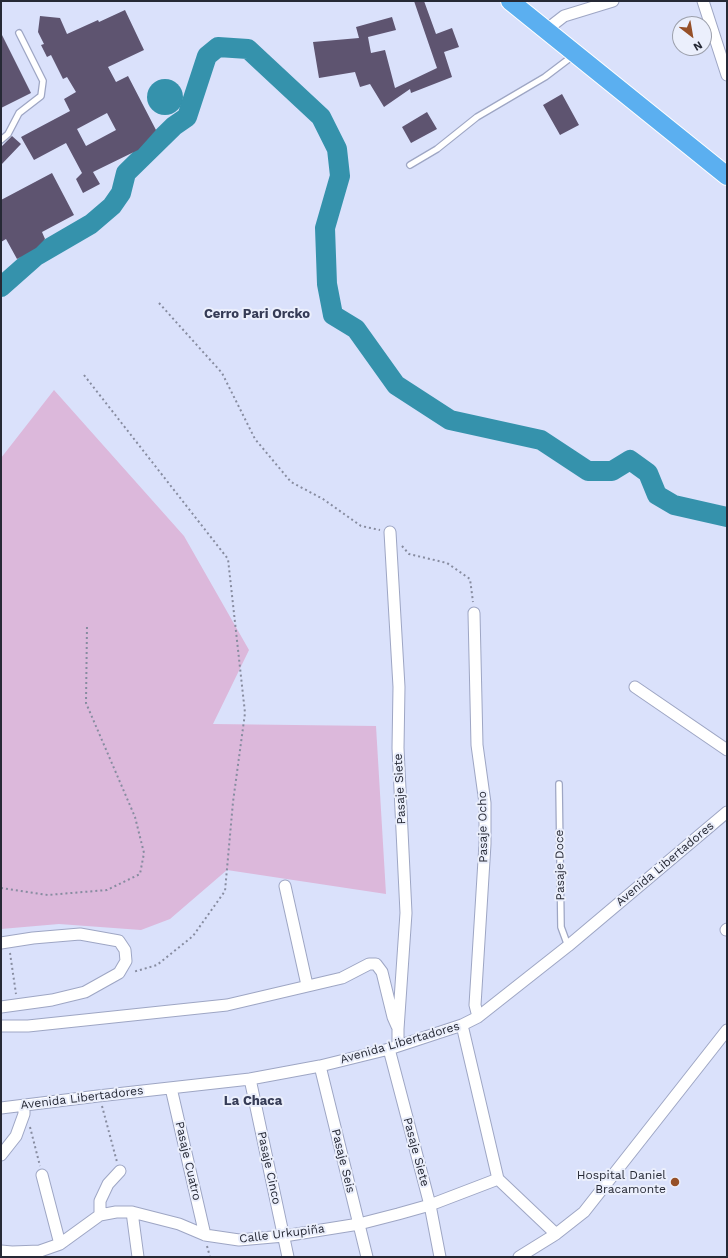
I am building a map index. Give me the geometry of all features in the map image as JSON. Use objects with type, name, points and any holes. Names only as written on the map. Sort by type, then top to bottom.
[{"type":"highway","points":[[510,1],[727,176]]},
{"type":"street","points":[[546,30],[564,16],[613,1]]},
{"type":"street","points":[[703,1],[727,75]]},
{"type":"street","name":"Pasaje Siete","points":[[390,532],[399,687],[398,748],[406,913],[398,1028],[394,1047],[430,1205],[440,1257]]},
{"type":"street","name":"Pasaje Ocho","points":[[474,613],[477,745],[485,803],[485,844],[475,1005],[478,1017]]},
{"type":"street","points":[[635,687],[687,721],[727,750]]},
{"type":"street","name":"Avenida Libertadores","points":[[1,1108],[24,1110],[98,1096],[250,1079],[320,1066],[394,1047],[462,1025],[478,1017],[568,946],[727,812]]},
{"type":"street","points":[[285,886],[307,985]]},
{"type":"street","points":[[1,1007],[52,1000],[85,992],[119,973],[126,961],[125,950],[119,941],[80,934],[33,938],[5,943]]},
{"type":"street","points":[[1,1026],[28,1026],[227,1005],[342,978],[369,964],[376,964],[382,972],[393,1017],[398,1028]]},
{"type":"street","points":[[462,1025],[498,1179],[556,1234]]},
{"type":"street","points":[[519,1257],[556,1234],[584,1212],[727,1030]]},
{"type":"street","name":"Pasaje Seis","points":[[320,1066],[367,1257]]},
{"type":"street","name":"Pasaje Cinco","points":[[250,1079],[288,1257]]},
{"type":"street","name":"Pasaje Cuatro","points":[[172,1088],[205,1235]]},
{"type":"street","points":[[1,1155],[16,1136],[24,1110]]},
{"type":"street","points":[[100,1215],[100,1201],[108,1184],[120,1171]]},
{"type":"street","points":[[42,1175],[60,1244]]},
{"type":"street","name":"Calle Urkupiña","points":[[1,1251],[40,1251],[60,1244],[100,1215],[116,1212],[132,1212],[179,1224],[205,1235],[239,1240],[284,1236],[359,1224],[430,1205],[498,1179]]},
{"type":"street","points":[[132,1212],[138,1257]]},
{"type":"lane","points":[[1,140],[8,134],[18,113],[41,96],[43,81],[19,33]]},
{"type":"lane","points":[[410,165],[437,149],[477,117],[545,77],[576,54]]},
{"type":"lane","name":"Pasaje Doce","points":[[559,784],[561,927],[568,946]]},
{"type":"path","points":[[159,303],[222,373],[255,439],[291,482],[323,499],[361,526],[390,532],[409,554],[447,563],[470,579],[474,613]]},
{"type":"path","points":[[84,375],[228,559],[245,713],[233,802],[225,890],[193,936],[157,965],[129,973]]},
{"type":"path","points":[[1,888],[48,895],[107,890],[140,874],[144,853],[135,817],[86,703],[87,625]]},
{"type":"path","points":[[5,943],[18,1005]]},
{"type":"path","points":[[98,1096],[120,1171]]},
{"type":"path","points":[[24,1110],[30,1126],[42,1175]]},
{"type":"shaded area","points":[[54,390],[184,536],[249,650],[213,724],[376,726],[386,894],[227,870],[170,919],[141,930],[59,924],[1,929],[1,458]]},
{"type":"water","points":[[169,79],[178,84],[182,90],[182,104],[178,110],[169,115],[161,115],[152,110],[148,104],[147,93],[152,84],[158,80]]},
{"type":"building","points":[[414,1],[424,1],[436,34],[452,28],[459,47],[444,52],[452,77],[411,93],[410,89],[384,107],[370,84],[360,87],[355,72],[319,78],[313,42],[359,38],[356,27],[392,17],[396,30],[368,37],[371,53],[385,50],[395,88],[437,68]]},
{"type":"building","points":[[125,10],[144,50],[108,67],[116,82],[128,76],[156,130],[138,150],[93,172],[100,184],[83,193],[76,179],[82,173],[66,143],[34,160],[21,137],[70,111],[64,99],[76,92],[67,77],[63,79],[51,55],[47,57],[41,45],[44,44],[38,32],[40,16],[60,18],[67,34],[98,20],[99,22]],"holes":[[[107,113],[116,130],[86,146],[77,129]]]},
{"type":"building","points":[[1,33],[31,93],[1,108]]},
{"type":"building","points":[[562,94],[579,125],[560,135],[543,105]]},
{"type":"building","points":[[427,112],[437,129],[411,143],[402,127]]},
{"type":"building","points":[[12,136],[21,144],[1,165],[1,147]]},
{"type":"building","points":[[52,173],[74,215],[42,232],[45,239],[36,248],[17,259],[6,239],[1,242],[1,200]]},
{"type":"waterway","points":[[1,287],[36,256],[91,224],[112,206],[121,193],[126,173],[174,126],[187,117],[207,56],[218,47],[248,49],[321,117],[337,149],[340,176],[325,228],[327,284],[333,315],[356,329],[396,385],[450,420],[541,440],[588,471],[612,471],[630,460],[648,473],[657,495],[674,505],[727,517]]},
{"type":"place","name":"Hospital Daniel Bracamonte","points":[[675,1182]]},
{"type":"district","name":"Cerro Pari Orcko","points":[[257,314]]},
{"type":"district","name":"La Chaca","points":[[253,1101]]}]
